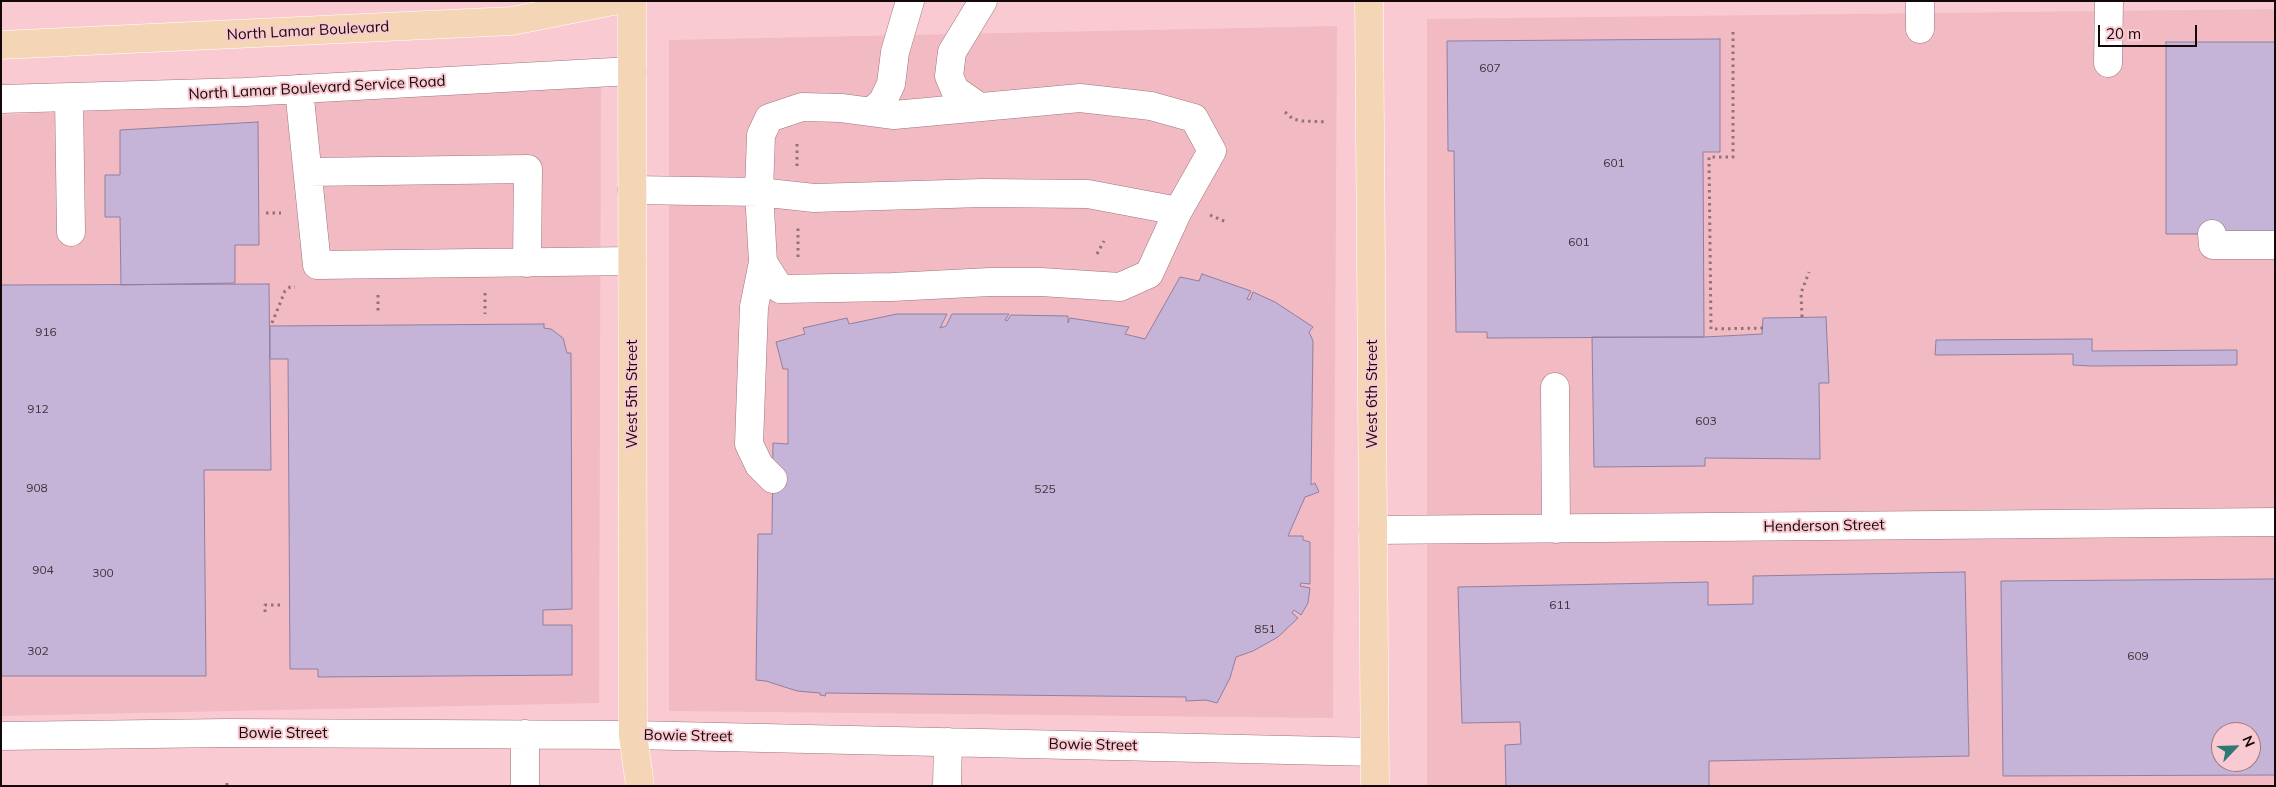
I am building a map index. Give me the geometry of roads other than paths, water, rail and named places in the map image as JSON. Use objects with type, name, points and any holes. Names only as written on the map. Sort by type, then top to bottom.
[{"type":"main road","name":"North Lamar Boulevard","points":[[1,45],[512,21],[613,1]]},
{"type":"main road","name":"West 5th Street","points":[[632,1],[633,735],[640,786]]},
{"type":"main road","name":"West 6th Street","points":[[1369,1],[1375,786]]},
{"type":"street","points":[[871,112],[883,101],[891,84],[895,52],[910,1]]},
{"type":"street","points":[[978,106],[955,90],[949,76],[952,52],[983,1]]},
{"type":"street","points":[[1920,1],[1920,29]]},
{"type":"street","points":[[2108,1],[2108,63]]},
{"type":"street","name":"North Lamar Boulevard Service Road","points":[[1,99],[299,89],[632,71]]},
{"type":"street","points":[[299,89],[317,264],[632,261]]},
{"type":"street","points":[[69,98],[71,232]]},
{"type":"street","points":[[763,262],[780,289],[892,287],[990,282],[1041,282],[1120,287],[1149,274],[1178,211],[1212,151],[1194,118],[1151,106],[1080,98],[978,106],[894,116],[841,108],[802,107],[769,118],[761,135],[759,192],[763,262],[754,307],[750,444],[760,465],[773,479]]},
{"type":"street","points":[[308,172],[528,169],[527,262]]},
{"type":"street","points":[[632,190],[759,192],[814,198],[982,193],[1088,194],[1178,211]]},
{"type":"street","points":[[2212,234],[2213,245],[2275,245]]},
{"type":"street","points":[[1555,387],[1556,528]]},
{"type":"street","name":"Henderson Street","points":[[1373,530],[2275,522]]},
{"type":"street","name":"Bowie Street","points":[[1,736],[227,733],[633,735],[1374,752]]},
{"type":"street","points":[[525,734],[525,786]]},
{"type":"street","points":[[948,742],[948,786]]}]
